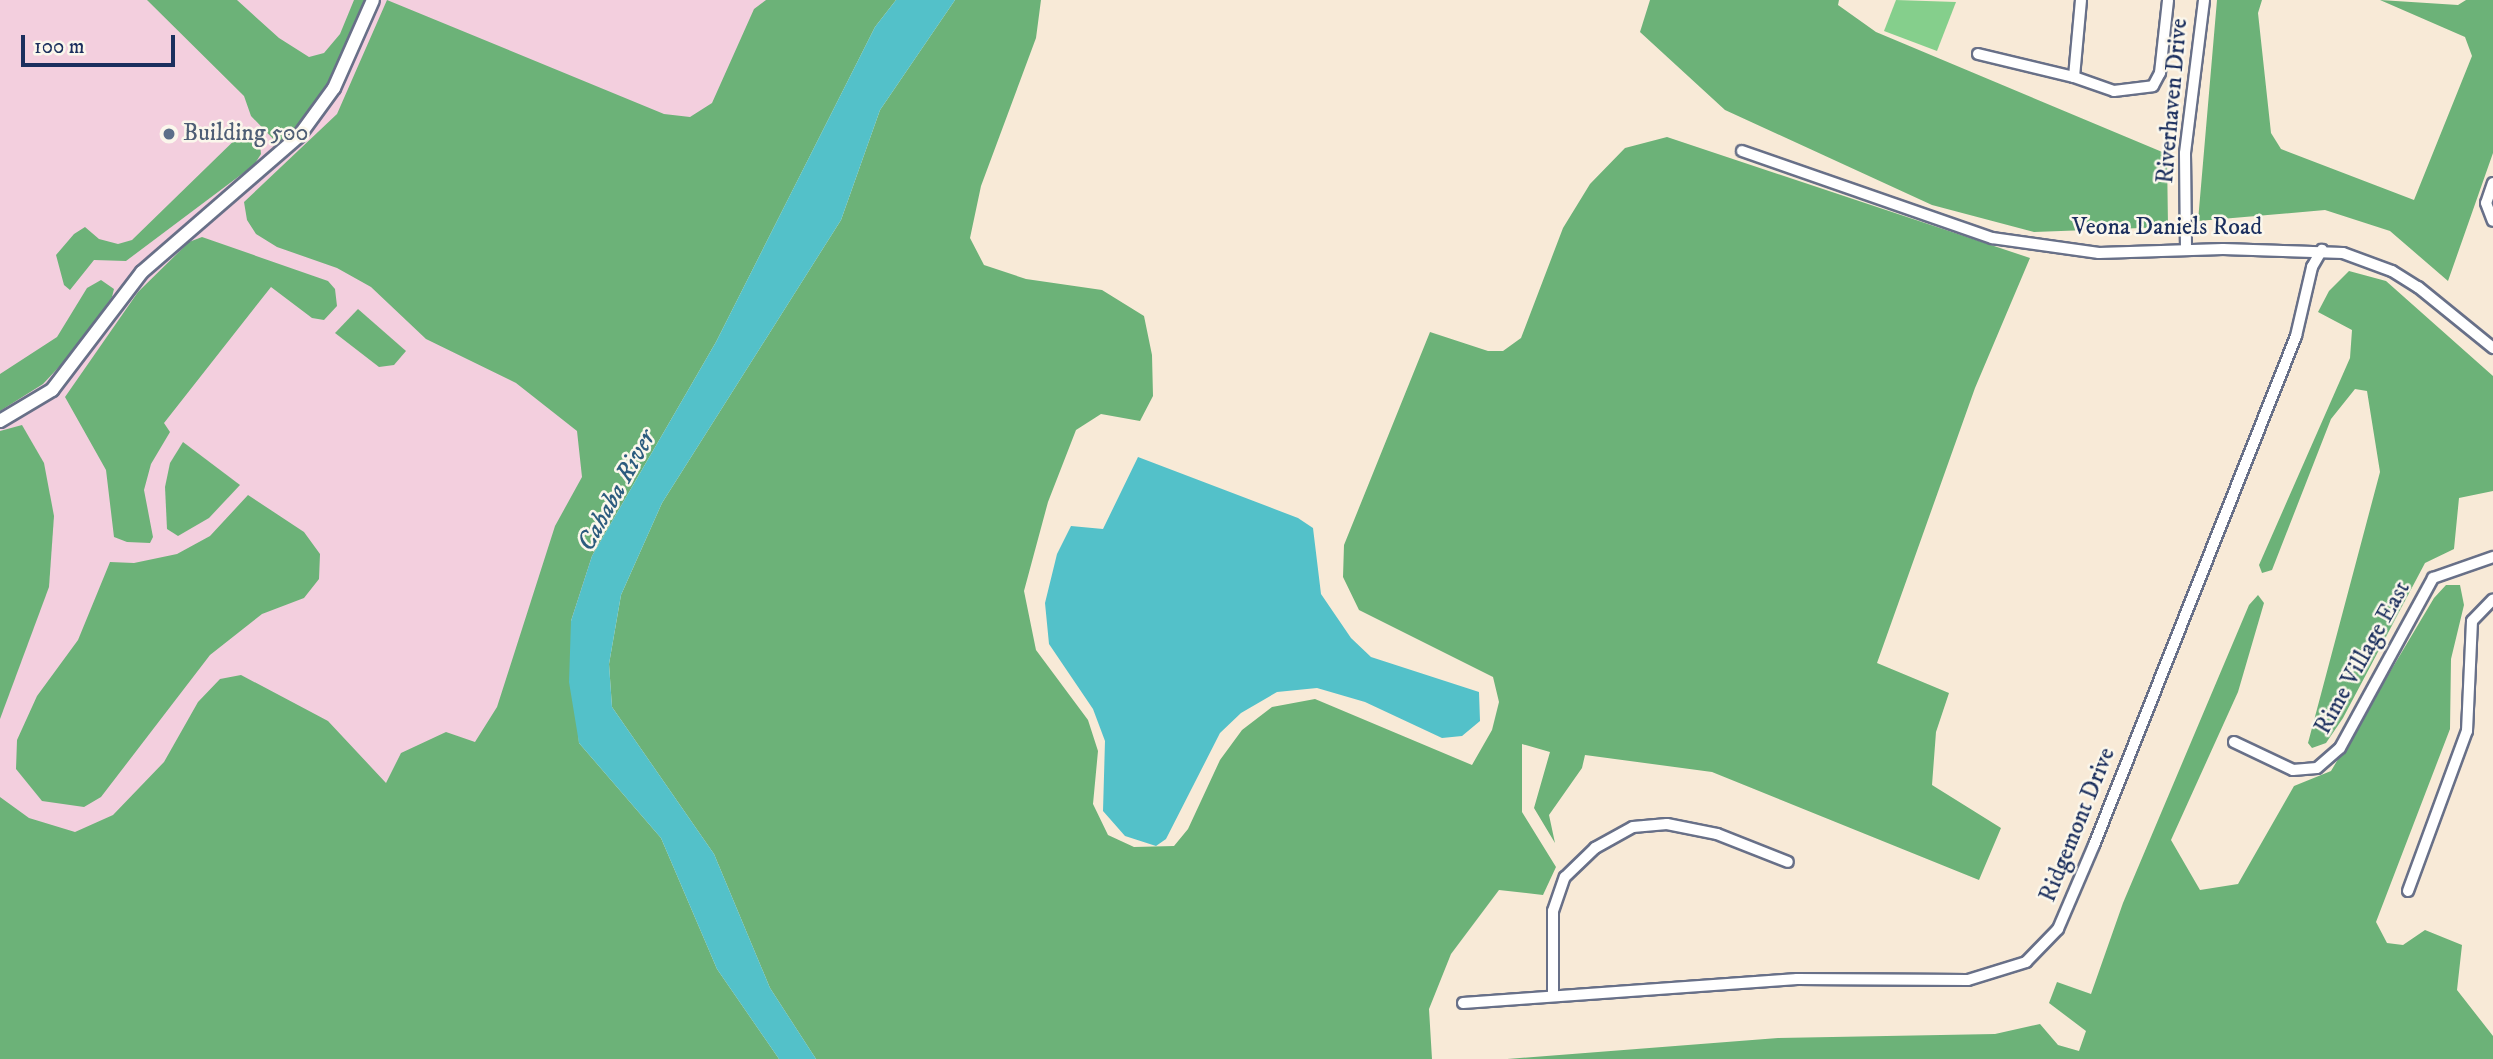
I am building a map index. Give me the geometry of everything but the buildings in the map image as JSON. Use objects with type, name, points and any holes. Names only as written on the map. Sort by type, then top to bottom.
[{"type":"street","points":[[0,421],[52,390],[142,272],[299,136],[334,88],[373,0]]},
{"type":"street","points":[[2074,77],[2081,0]]},
{"type":"street","points":[[1978,54],[2074,77],[2114,91],[2153,86],[2160,73],[2168,0]]},
{"type":"street","name":"Riverhaven Drive","points":[[2186,249],[2185,153],[2204,0]]},
{"type":"street","name":"Veona Daniels Road","points":[[1742,151],[1993,239],[2099,253],[2186,249],[2322,250],[2392,271],[2493,348]]},
{"type":"street","points":[[2493,183],[2486,203],[2493,220]]},
{"type":"street","name":"Ridgemont Drive","points":[[1463,1003],[1797,979],[1968,980],[2026,962],[2058,929],[2094,845],[2296,336],[2312,267],[2322,250]]},
{"type":"street","name":"Rime Village East","points":[[2234,742],[2293,770],[2317,768],[2340,748],[2433,578],[2493,557]]},
{"type":"street","points":[[2408,891],[2468,731],[2472,621],[2493,599]]},
{"type":"street","points":[[1553,996],[1553,911],[1565,877],[1595,848],[1633,827],[1667,824],[1717,834],[1788,862]]},
{"type":"shaded area","points":[[0,0],[851,0],[497,784],[0,979]]},
{"type":"green space","points":[[147,0],[237,0],[279,38],[309,57],[324,53],[340,34],[354,0],[367,0],[320,103],[279,145],[251,116],[244,96]]},
{"type":"green space","points":[[387,0],[664,114],[690,117],[712,103],[754,9],[766,0],[896,0],[875,27],[716,342],[592,556],[571,621],[579,743],[661,838],[717,969],[779,1059],[0,1059],[0,797],[29,818],[75,832],[113,815],[164,762],[198,702],[220,679],[241,675],[328,721],[386,783],[401,753],[446,732],[475,742],[497,707],[555,526],[582,477],[577,431],[516,383],[426,339],[371,287],[337,268],[277,247],[256,234],[247,220],[244,202],[337,114]]},
{"type":"green space","points":[[955,0],[1041,0],[1036,38],[981,186],[970,238],[984,265],[1026,279],[1102,290],[1144,316],[1152,355],[1153,396],[1140,421],[1101,414],[1076,430],[1048,502],[1024,591],[1036,650],[1088,720],[1098,751],[1093,804],[1108,835],[1134,847],[1174,846],[1188,829],[1220,760],[1242,730],[1272,707],[1315,699],[1472,765],[1492,730],[1499,702],[1493,677],[1359,610],[1343,577],[1344,545],[1430,332],[1488,351],[1503,351],[1521,338],[1563,228],[1590,184],[1625,148],[1667,137],[2030,258],[1975,388],[1877,663],[1949,693],[1936,732],[1932,785],[2001,828],[1979,880],[1712,772],[1585,755],[1582,768],[1549,815],[1555,843],[1534,808],[1550,752],[1522,744],[1522,812],[1556,867],[1543,895],[1499,890],[1451,954],[1429,1009],[1432,1059],[816,1059],[770,988],[714,854],[612,707],[609,664],[621,595],[662,503],[841,220],[880,110]]},
{"type":"green space","points":[[1650,0],[1839,0],[1838,5],[1876,32],[2167,154],[2168,227],[2034,232],[1932,205],[1725,110],[1640,32]]},
{"type":"green space","points":[[1896,0],[1956,2],[1937,51],[1884,31]]},
{"type":"green space","points":[[2217,0],[2262,0],[2258,13],[2271,133],[2281,149],[2414,200],[2472,56],[2465,37],[2380,0],[2458,5],[2466,0],[2493,0],[2493,153],[2448,281],[2390,231],[2325,210],[2198,221]]},
{"type":"green space","points":[[246,129],[260,144],[261,154],[254,165],[126,261],[94,260],[70,290],[64,285],[56,255],[74,234],[85,227],[99,239],[118,244],[132,240]]},
{"type":"green space","points":[[202,237],[328,281],[335,289],[337,306],[324,320],[312,318],[271,287],[164,423],[170,432],[151,464],[144,490],[153,537],[150,543],[127,542],[114,537],[106,470],[65,397],[138,292],[189,242]]},
{"type":"green space","points":[[2349,271],[2386,281],[2493,376],[2493,491],[2459,498],[2454,549],[2425,563],[2343,718],[2326,743],[2312,748],[2308,743],[2380,472],[2367,391],[2355,389],[2331,419],[2272,570],[2262,573],[2259,565],[2350,358],[2352,330],[2318,312],[2329,291]]},
{"type":"green space","points":[[101,280],[114,289],[112,297],[74,351],[43,384],[0,411],[0,374],[57,337],[87,288]]},
{"type":"green space","points":[[358,309],[406,351],[394,365],[379,367],[335,333]]},
{"type":"green space","points":[[22,425],[44,463],[54,516],[49,587],[0,719],[0,431]]},
{"type":"green space","points":[[183,442],[240,485],[209,518],[178,536],[167,529],[165,487],[170,463]]},
{"type":"green space","points":[[248,495],[304,532],[320,554],[319,579],[304,598],[262,614],[210,655],[101,797],[84,807],[42,801],[16,769],[17,740],[37,696],[78,640],[110,562],[134,563],[177,554],[210,536]]},
{"type":"green space","points":[[2446,585],[2460,585],[2464,605],[2451,659],[2450,729],[2376,922],[2387,943],[2403,945],[2425,930],[2462,945],[2457,990],[2493,1036],[2493,1059],[1507,1059],[1778,1038],[1995,1034],[2040,1024],[2058,1045],[2079,1051],[2086,1031],[2049,1003],[2057,982],[2091,994],[2123,903],[2249,605],[2258,595],[2264,603],[2238,692],[2171,840],[2200,890],[2238,884],[2294,786],[2331,771],[2434,598]]},
{"type":"water","points":[[896,0],[955,0],[880,110],[841,220],[662,503],[621,595],[609,664],[612,707],[714,854],[770,988],[816,1059],[779,1059],[717,969],[661,838],[579,743],[569,682],[571,621],[592,556],[716,342],[875,27]]},
{"type":"water","points":[[1138,457],[1298,518],[1313,528],[1321,594],[1351,638],[1371,657],[1479,692],[1480,721],[1462,736],[1442,738],[1365,702],[1317,688],[1277,692],[1241,713],[1220,733],[1166,839],[1156,846],[1125,836],[1103,811],[1105,741],[1093,709],[1049,644],[1045,603],[1057,554],[1071,526],[1103,529]]},
{"type":"place","name":"Building 500","points":[[169,134]]},
{"type":"water label","name":"Cahaba River","points":[[617,491]]}]
